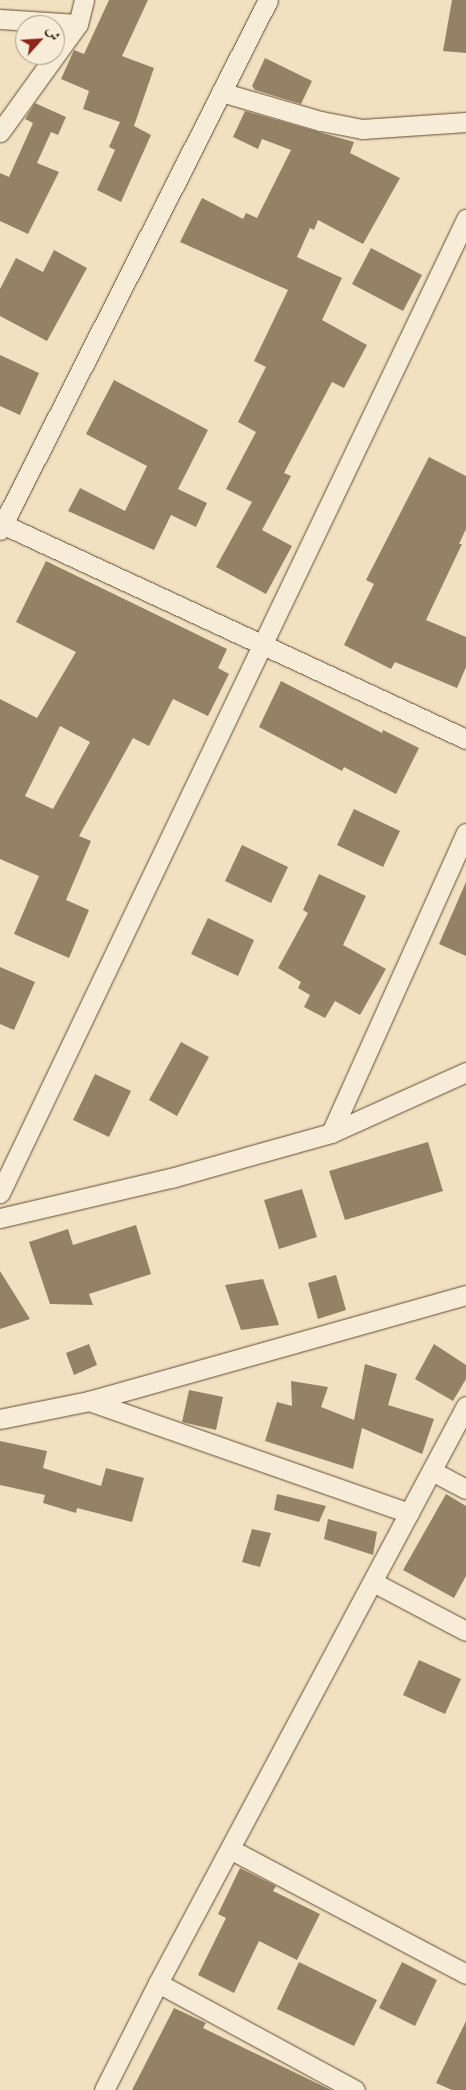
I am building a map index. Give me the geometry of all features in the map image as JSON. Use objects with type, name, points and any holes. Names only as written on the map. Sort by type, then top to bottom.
[{"type":"street","points":[[0,132],[78,24],[84,0]]},
{"type":"street","points":[[268,0],[1,526],[263,643],[466,739]]},
{"type":"street","points":[[0,19],[78,24]]},
{"type":"street","points":[[221,92],[321,121],[362,129],[466,122]]},
{"type":"street","points":[[0,1192],[466,219]]},
{"type":"street","points":[[331,1132],[466,833]]},
{"type":"street","points":[[0,1218],[171,1178],[331,1132],[466,1072]]},
{"type":"street","points":[[0,1419],[89,1401],[466,1295]]},
{"type":"street","points":[[89,1401],[409,1513]]},
{"type":"street","points":[[104,2090],[158,1984],[466,1406]]},
{"type":"street","points":[[432,1471],[466,1488]]},
{"type":"street","points":[[373,1582],[466,1631]]},
{"type":"street","points":[[230,1849],[466,1974]]},
{"type":"street","points":[[158,1984],[355,2090]]},
{"type":"building","points":[[109,0],[148,0],[122,56],[154,68],[134,126],[151,135],[121,202],[97,190],[115,150],[109,147],[120,122],[83,109],[89,91],[61,79],[74,50],[84,54]]},
{"type":"building","points":[[452,0],[466,0],[466,53],[443,51]]},
{"type":"building","points":[[265,58],[312,81],[301,104],[255,90],[252,86]]},
{"type":"building","points":[[35,103],[66,117],[58,135],[51,132],[37,163],[59,172],[28,234],[0,221],[0,173],[9,177],[33,123],[25,119]]},
{"type":"building","points":[[245,111],[354,142],[350,153],[400,178],[363,244],[318,220],[314,230],[310,228],[297,257],[342,278],[322,320],[367,345],[344,388],[332,382],[284,473],[291,476],[262,530],[292,546],[266,594],[216,567],[252,502],[226,489],[256,432],[238,422],[266,367],[254,361],[288,290],[180,242],[202,198],[243,219],[246,213],[257,218],[291,150],[262,139],[258,149],[233,137]]},
{"type":"building","points":[[371,248],[422,275],[403,311],[352,284]]},
{"type":"building","points":[[54,250],[87,268],[47,341],[0,316],[0,289],[16,258],[43,272]]},
{"type":"building","points":[[0,355],[39,373],[20,415],[0,406]]},
{"type":"building","points":[[114,380],[208,430],[178,489],[207,503],[196,527],[171,515],[154,550],[68,511],[80,488],[125,511],[147,466],[86,434]]},
{"type":"building","points":[[429,457],[466,476],[466,529],[459,544],[462,544],[426,620],[466,637],[466,667],[457,688],[395,662],[391,669],[344,645],[374,584],[366,580]]},
{"type":"building","points":[[46,561],[227,649],[218,668],[229,674],[208,716],[173,699],[149,746],[133,738],[79,836],[91,841],[66,900],[89,910],[69,958],[14,934],[39,876],[0,859],[0,699],[37,718],[76,652],[16,622]],"holes":[[[60,726],[90,742],[53,809],[25,796]]]},
{"type":"building","points":[[281,681],[382,733],[383,730],[419,748],[396,794],[344,767],[342,771],[259,727]]},
{"type":"building","points":[[354,809],[400,831],[383,867],[337,845]]},
{"type":"building","points":[[242,845],[288,867],[271,903],[225,881]]},
{"type":"building","points":[[319,874],[366,896],[343,945],[386,969],[360,1015],[335,1001],[325,1018],[304,1007],[310,995],[298,988],[301,982],[278,968],[308,913],[303,910]]},
{"type":"building","points":[[466,882],[466,956],[439,944]]},
{"type":"building","points":[[208,918],[254,940],[238,976],[191,954]]},
{"type":"building","points":[[0,967],[35,982],[14,1030],[0,1024]]},
{"type":"building","points":[[181,1042],[209,1057],[177,1116],[149,1100]]},
{"type":"building","points":[[95,1074],[131,1091],[109,1137],[73,1120]]},
{"type":"building","points":[[428,1142],[443,1191],[345,1220],[329,1171]]},
{"type":"building","points":[[302,1189],[317,1237],[279,1249],[264,1200]]},
{"type":"building","points":[[136,1225],[151,1274],[89,1294],[93,1305],[50,1304],[29,1242],[68,1229],[73,1245]]},
{"type":"building","points":[[0,1271],[30,1319],[0,1329]]},
{"type":"building","points":[[336,1275],[346,1310],[318,1319],[308,1283]]},
{"type":"building","points":[[263,1279],[279,1325],[241,1330],[225,1285]]},
{"type":"building","points":[[89,1344],[97,1365],[74,1375],[66,1353]]},
{"type":"building","points":[[434,1344],[466,1365],[466,1379],[453,1401],[415,1379]]},
{"type":"building","points":[[365,1364],[397,1374],[388,1405],[434,1419],[422,1454],[362,1428],[353,1469],[265,1441],[277,1402],[292,1406],[291,1381],[328,1387],[321,1407],[354,1420]]},
{"type":"building","points":[[189,1390],[223,1397],[216,1430],[182,1422]]},
{"type":"building","points":[[0,1441],[47,1451],[43,1468],[101,1486],[106,1468],[144,1478],[132,1522],[77,1508],[76,1513],[43,1503],[45,1495],[0,1485]]},
{"type":"building","points":[[277,1494],[326,1506],[319,1522],[274,1510]]},
{"type":"building","points":[[446,1494],[466,1506],[466,1576],[454,1598],[403,1570]]},
{"type":"building","points":[[328,1519],[377,1532],[373,1555],[324,1539]]},
{"type":"building","points":[[252,1529],[271,1533],[260,1567],[242,1562]]},
{"type":"building","points":[[419,1660],[461,1679],[445,1714],[403,1695]]},
{"type":"building","points":[[240,1868],[276,1886],[273,1891],[320,1914],[297,1960],[259,1941],[234,1993],[198,1975],[226,1918],[218,1914]]},
{"type":"building","points":[[299,1962],[377,2000],[354,2046],[277,2009]]},
{"type":"building","points":[[402,1962],[437,1980],[415,2026],[379,2008]]},
{"type":"building","points":[[174,2008],[206,2023],[203,2028],[331,2090],[132,2090]]},
{"type":"building","points":[[466,2021],[466,2090],[452,2090],[436,2083]]}]
